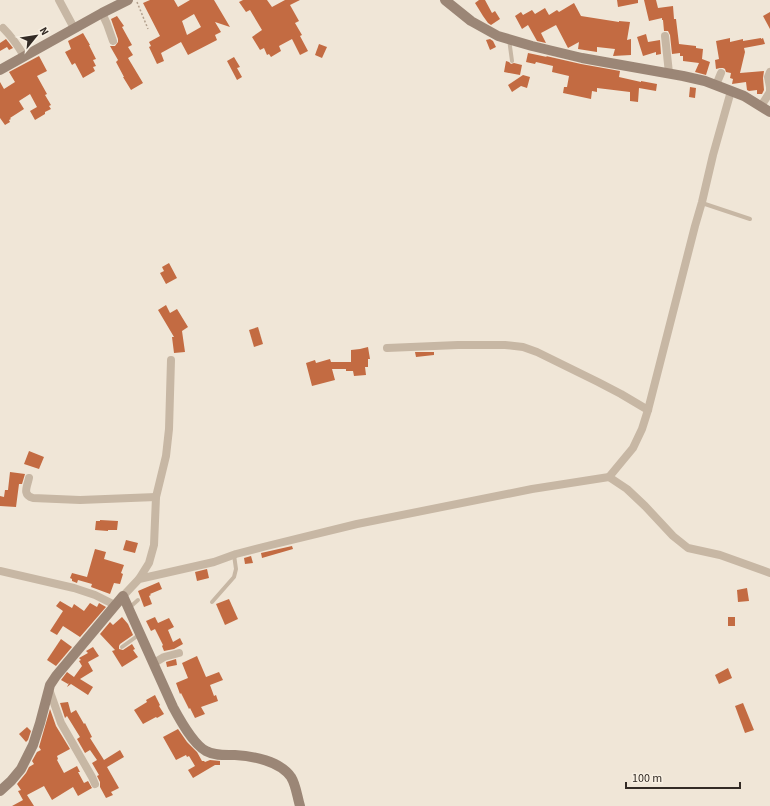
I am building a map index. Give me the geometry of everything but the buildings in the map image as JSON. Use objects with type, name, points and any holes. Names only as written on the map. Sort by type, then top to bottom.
[{"type":"street","points":[[59,0],[74,28]]},
{"type":"street","points":[[0,70],[74,28],[128,0]]},
{"type":"street","points":[[445,0],[476,24],[498,36],[582,58],[690,78],[716,85],[744,96],[766,109],[770,92],[768,77],[770,72]]},
{"type":"street","points":[[102,13],[113,41]]},
{"type":"street","points":[[3,28],[12,36],[24,56]]},
{"type":"street","points":[[665,36],[669,74]]},
{"type":"street","points":[[716,85],[721,73]]},
{"type":"street","points":[[139,579],[214,562],[234,555],[349,526],[532,489],[609,477],[633,448],[642,429],[694,226],[702,202],[713,155],[731,91]]},
{"type":"street","points":[[387,348],[458,345],[523,347],[538,352],[621,394],[648,410]]},
{"type":"street","points":[[0,791],[21,769],[33,745],[50,685],[115,605],[139,579],[149,563],[154,545],[156,497],[166,456],[169,429],[171,360]]},
{"type":"street","points":[[609,477],[645,506],[673,536],[688,548],[720,555],[770,573]]},
{"type":"street","points":[[29,478],[26,494],[28,497],[33,498],[80,500],[156,497]]},
{"type":"street","points":[[0,571],[74,588],[95,595],[115,605]]},
{"type":"street","points":[[123,596],[173,707],[182,724],[200,747],[205,751],[214,754],[249,756],[272,763],[283,769],[290,776],[294,784],[300,806]]},
{"type":"street","points":[[154,663],[164,657],[179,653]]},
{"type":"street","points":[[49,689],[61,723],[95,784]]},
{"type":"lane","points":[[508,39],[512,61]]},
{"type":"lane","points":[[702,202],[750,219]]},
{"type":"lane","points":[[212,602],[234,577],[236,569],[234,555]]},
{"type":"lane","points":[[129,608],[138,600]]},
{"type":"lane","points":[[122,647],[140,634]]},
{"type":"path","points":[[136,0],[148,29]]}]
